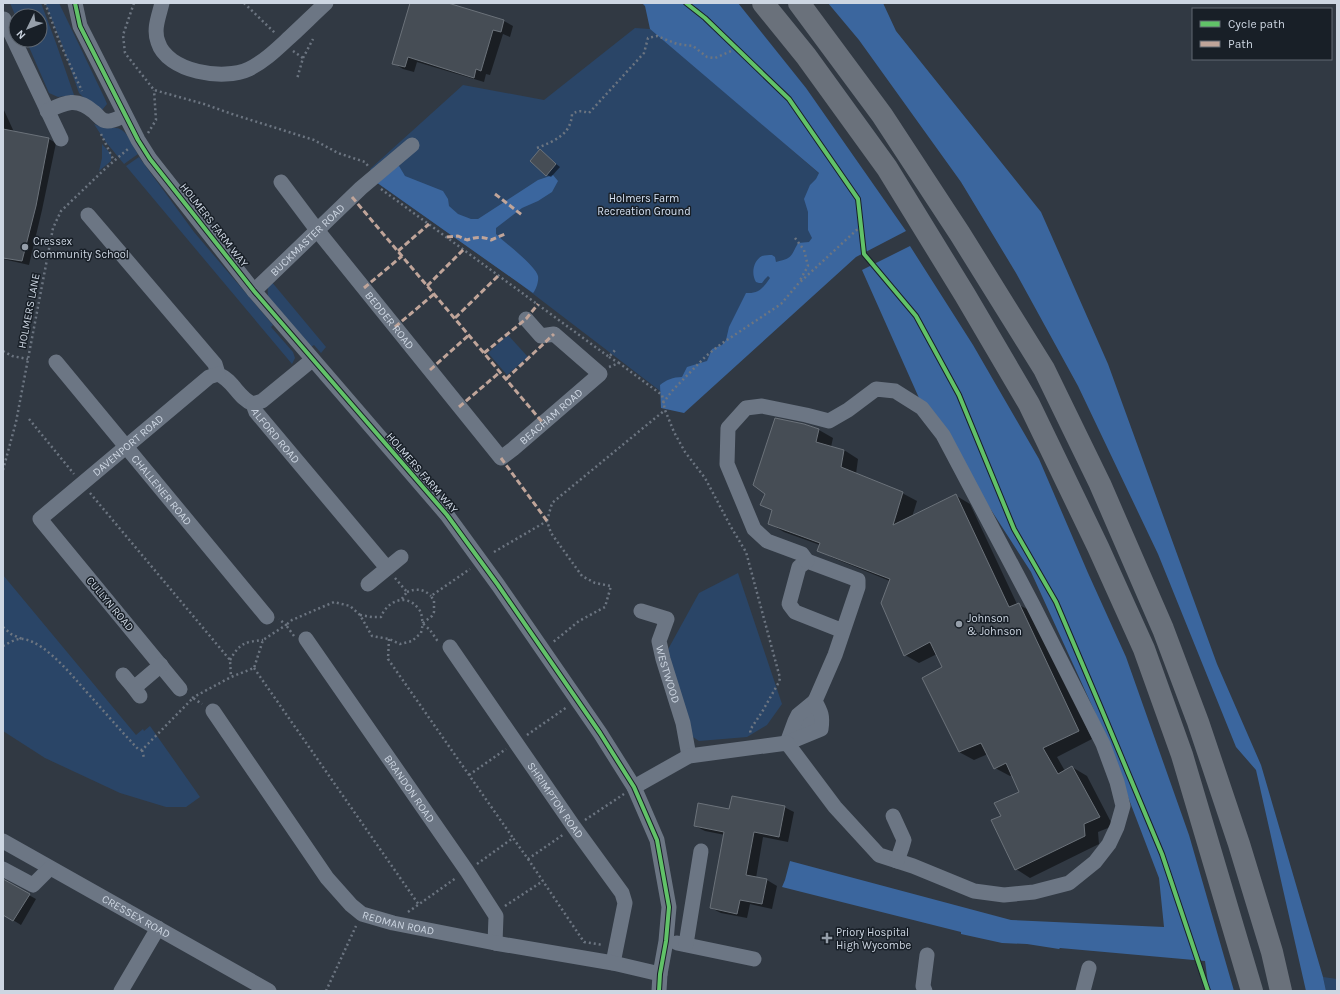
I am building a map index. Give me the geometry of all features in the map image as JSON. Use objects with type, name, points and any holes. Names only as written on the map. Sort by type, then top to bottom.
[{"type":"highway","points":[[763,3],[806,56],[887,168],[965,295],[1029,404],[1098,547],[1144,650],[1182,755],[1252,991]]},
{"type":"highway","points":[[798,3],[882,114],[960,234],[1044,369],[1100,484],[1163,629],[1198,722],[1239,844],[1272,952],[1281,991]]},
{"type":"street","name":"HOLMERS FARM WAY","points":[[75,3],[80,26],[138,140],[150,159],[254,291],[312,360],[447,514],[600,733],[634,787],[657,840],[669,907],[659,991]]},
{"type":"street","points":[[162,3],[156,25],[158,42],[166,55],[192,70],[213,74],[238,73],[249,69],[270,56],[326,3]]},
{"type":"street","points":[[4,20],[61,139]]},
{"type":"street","points":[[47,111],[63,103],[76,102],[90,109],[102,119],[107,121],[125,115]]},
{"type":"street","name":"BUCKMASTER ROAD","points":[[254,291],[361,188],[412,145]]},
{"type":"street","name":"BEDDER ROAD","points":[[281,182],[317,230],[501,458]]},
{"type":"street","name":"ALFORD ROAD","points":[[88,215],[215,364],[218,374],[226,378],[246,401],[253,404],[256,412],[387,568]]},
{"type":"street","points":[[526,318],[541,336],[554,334],[609,365]]},
{"type":"street","points":[[253,404],[262,401],[312,360]]},
{"type":"street","name":"CHALLENER ROAD","points":[[56,362],[267,617]]},
{"type":"street","name":"BEACHAM ROAD","points":[[501,458],[609,365]]},
{"type":"street","name":"DAVENPORT ROAD","points":[[40,519],[209,377],[218,374]]},
{"type":"street","points":[[787,743],[798,715],[815,701],[835,655],[853,606],[858,587],[858,580],[807,561],[802,554],[767,541],[754,529],[727,464],[728,428],[746,408],[762,406],[829,421],[848,410],[876,389],[895,392],[922,408],[943,435],[1033,604],[1103,744],[1117,782],[1123,806],[1109,844],[1095,862],[1069,883],[1034,892],[1004,895],[974,891],[913,866],[900,854],[896,840],[889,826],[895,817]]},
{"type":"street","name":"CULLYN ROAD","points":[[40,519],[180,688]]},
{"type":"street","points":[[368,584],[401,557]]},
{"type":"street","points":[[807,561],[799,567],[789,604],[795,612],[843,631]]},
{"type":"street","name":"WESTWOOD","points":[[641,611],[667,619],[659,641],[682,723],[689,756]]},
{"type":"street","name":"BRANDON ROAD","points":[[306,639],[467,871],[496,916],[495,943]]},
{"type":"street","name":"SHRIMPTON ROAD","points":[[450,647],[574,827],[622,893],[625,903],[613,963]]},
{"type":"street","points":[[123,675],[137,692],[161,665]]},
{"type":"street","points":[[634,787],[689,756],[787,743],[821,729],[822,717],[815,701]]},
{"type":"street","name":"REDMAN ROAD","points":[[212,711],[327,878],[351,905],[362,914],[393,923],[495,943],[613,963],[660,974]]},
{"type":"street","points":[[787,743],[834,807],[879,855],[900,854]]},
{"type":"street","name":"CRESSEX ROAD","points":[[3,841],[158,928],[245,985],[269,991]]},
{"type":"street","points":[[686,944],[701,851]]},
{"type":"street","points":[[3,869],[33,885],[50,868]]},
{"type":"street","points":[[121,991],[158,928]]},
{"type":"street","points":[[666,941],[754,959]]},
{"type":"street","points":[[925,991],[923,986],[927,954]]},
{"type":"street","points":[[1083,991],[1089,968]]},
{"type":"path","points":[[44,3],[60,43],[114,161]]},
{"type":"path","points":[[134,3],[123,36],[125,53],[154,90],[204,104],[314,140],[338,153],[365,162],[375,176],[378,186],[609,365],[662,395],[665,410],[674,432],[685,452],[705,478],[746,552],[778,670],[780,678],[779,682],[750,730],[755,747]]},
{"type":"path","points":[[244,3],[257,16]]},
{"type":"path","points":[[537,148],[568,131],[572,122],[572,114],[577,111],[590,113],[644,53],[648,38],[657,36],[677,44],[693,46],[707,57],[715,58],[731,51],[735,47]]},
{"type":"path","points":[[297,79],[303,58],[313,40]]},
{"type":"path","points":[[290,48],[303,58]]},
{"type":"path","points":[[663,403],[672,391],[706,356],[781,304],[798,284],[861,226]]},
{"type":"path","points":[[795,238],[804,250],[808,266],[798,284]]},
{"type":"path","points":[[609,365],[616,349]]},
{"type":"path","points":[[3,351],[12,356],[28,360]]},
{"type":"path","points":[[543,650],[579,621],[605,607],[611,586],[595,583],[582,576],[551,533],[547,521],[552,503],[665,410]]},
{"type":"path","points":[[29,419],[230,660]]},
{"type":"path","points":[[494,552],[547,521]]},
{"type":"path","points":[[431,596],[473,567]]},
{"type":"path","points":[[387,568],[407,592]]},
{"type":"path","points":[[401,601],[407,592],[417,589],[427,592],[431,596],[434,601],[434,612],[428,620],[423,623]]},
{"type":"path","points":[[231,677],[230,660],[237,649],[246,642],[263,640],[292,620],[334,602],[350,606],[360,615],[372,636],[389,639],[400,644],[412,641],[421,633],[423,623],[422,615],[415,605],[410,602],[401,601],[392,603],[387,606],[381,617],[360,615]]},
{"type":"path","points":[[267,617],[277,617],[286,625]]},
{"type":"path","points":[[423,623],[430,629],[441,646],[450,647]]},
{"type":"path","points":[[3,627],[11,634],[35,643],[60,663],[138,749],[142,750]]},
{"type":"path","points":[[3,646],[13,641],[23,639]]},
{"type":"path","points":[[389,639],[388,659],[528,859],[584,942],[616,947]]},
{"type":"path","points":[[254,668],[263,640]]},
{"type":"path","points":[[142,750],[193,698],[231,677],[254,668]]},
{"type":"path","points":[[254,668],[419,906]]},
{"type":"path","points":[[180,688],[193,698]]},
{"type":"path","points":[[142,750],[144,758]]},
{"type":"path","points":[[528,859],[634,787]]},
{"type":"path","points":[[393,923],[419,906],[512,838]]},
{"type":"path","points":[[494,914],[543,881]]},
{"type":"path","points":[[326,991],[362,914]]},
{"type":"green space","points":[[10,3],[41,3],[43,8],[12,8]]},
{"type":"green space","points":[[45,3],[59,3],[105,99],[107,104],[102,110],[97,111],[79,93]]},
{"type":"green space","points":[[48,22],[74,95],[58,97],[49,93],[29,48],[48,48]]},
{"type":"green space","name":"Holmers Farm Recreation Ground","points":[[635,28],[650,29],[662,37],[822,176],[854,254],[668,397],[515,280],[376,182],[370,169],[463,85],[544,100]]},
{"type":"green space","points":[[94,124],[102,127],[116,128],[123,131],[129,138],[138,154],[124,164],[105,141]]},
{"type":"green space","points":[[102,144],[111,154],[111,161],[99,171],[102,158]]},
{"type":"green space","points":[[139,157],[194,232],[273,325],[271,327],[293,352],[295,358],[292,364],[126,166]]},
{"type":"green space","points":[[271,281],[326,347],[321,353],[314,345],[311,347],[269,299],[268,290]]},
{"type":"green space","points":[[508,335],[528,357],[507,375],[488,353]]},
{"type":"green space","points":[[738,573],[782,704],[767,725],[747,737],[699,741],[693,737],[666,653],[699,593]]},
{"type":"green space","points":[[3,575],[136,735],[143,729],[144,731],[150,726],[200,797],[186,807],[166,807],[120,793],[45,758],[3,731]]},
{"type":"green space","points":[[1323,977],[1337,979],[1337,991],[1326,991]]},
{"type":"shaded area","points":[[642,3],[738,3],[806,88],[906,231],[856,257],[684,413],[661,408],[660,385],[670,379],[682,377],[687,367],[707,361],[712,349],[722,345],[726,340],[729,327],[746,293],[760,290],[770,278],[768,276],[762,283],[756,282],[754,279],[753,272],[755,264],[759,258],[762,256],[772,255],[775,257],[776,262],[788,258],[792,255],[798,243],[809,242],[812,238],[808,230],[808,212],[804,199],[810,185],[819,173],[650,29],[645,6]]},
{"type":"shaded area","points":[[828,3],[883,3],[896,31],[1041,212],[1108,364],[1217,664],[1261,765],[1326,991],[1306,991],[1256,770],[1236,747],[1158,554],[1078,386],[1016,273],[961,182],[859,40]]},
{"type":"shaded area","points":[[399,166],[405,176],[443,191],[448,199],[449,206],[458,214],[471,219],[478,219],[538,180],[553,175],[558,181],[552,192],[538,201],[522,208],[496,228],[496,234],[526,260],[536,271],[538,280],[533,293],[376,182],[392,167]]},
{"type":"shaded area","points":[[910,246],[973,345],[1039,459],[1126,657],[1189,835],[1234,991],[1209,991],[1205,961],[1059,949],[1027,944],[1002,943],[961,934],[961,932],[782,887],[790,861],[1011,920],[1164,927],[1159,878],[1099,721],[1031,572],[919,398],[862,270]]},
{"type":"building","points":[[410,3],[448,3],[504,20],[501,32],[493,30],[481,71],[476,69],[474,78],[408,57],[405,67],[392,64]]},
{"type":"building","points":[[3,129],[49,138],[36,206],[22,261],[3,258]]},
{"type":"building","points":[[540,149],[556,164],[546,176],[530,161]]},
{"type":"building","name":"Johnson & Johnson","points":[[775,418],[804,424],[819,429],[816,442],[844,450],[841,467],[903,492],[893,525],[956,494],[1009,607],[1019,603],[1079,731],[1043,748],[1058,774],[1072,766],[1100,817],[1084,824],[1085,836],[1015,870],[991,820],[1001,816],[994,803],[1019,792],[1006,763],[994,769],[981,743],[959,752],[922,678],[942,667],[930,642],[904,656],[881,603],[890,579],[817,551],[820,543],[768,524],[772,510],[760,505],[765,494],[753,485]]},
{"type":"building","points":[[732,796],[785,806],[779,837],[754,832],[746,875],[767,879],[762,904],[740,900],[737,914],[710,908],[724,832],[694,826],[698,803],[729,809]]},
{"type":"building","points":[[3,879],[30,894],[13,921],[3,915]]},
{"type":"marked path","points":[[495,194],[522,215]]},
{"type":"marked path","points":[[352,197],[543,423]]},
{"type":"marked path","points":[[398,251],[429,224]]},
{"type":"marked path","points":[[447,237],[458,236],[467,240],[482,237],[491,240],[505,234]]},
{"type":"marked path","points":[[427,286],[464,249]]},
{"type":"marked path","points":[[364,288],[402,256]]},
{"type":"marked path","points":[[455,318],[499,275]]},
{"type":"marked path","points":[[395,327],[434,294]]},
{"type":"marked path","points":[[484,353],[526,319],[538,304]]},
{"type":"marked path","points":[[506,379],[554,334]]},
{"type":"marked path","points":[[430,370],[469,335]]},
{"type":"marked path","points":[[459,407],[500,372]]},
{"type":"marked path","points":[[501,458],[547,521]]},
{"type":"cycle path","points":[[75,3],[80,26],[138,140],[150,159],[254,291],[447,515],[498,585],[600,733],[634,787],[657,840],[669,907],[659,991]]},
{"type":"cycle path","points":[[686,3],[705,18],[789,99],[858,199],[864,254],[916,316],[959,395],[1014,529],[1056,602],[1162,854],[1208,991]]},
{"type":"place","name":"Cressex Community School","points":[[25,247]]},
{"type":"place","name":"Johnson & Johnson","points":[[959,624]]},
{"type":"place","name":"Priory Hospital High Wycombe","points":[[827,938]]}]
